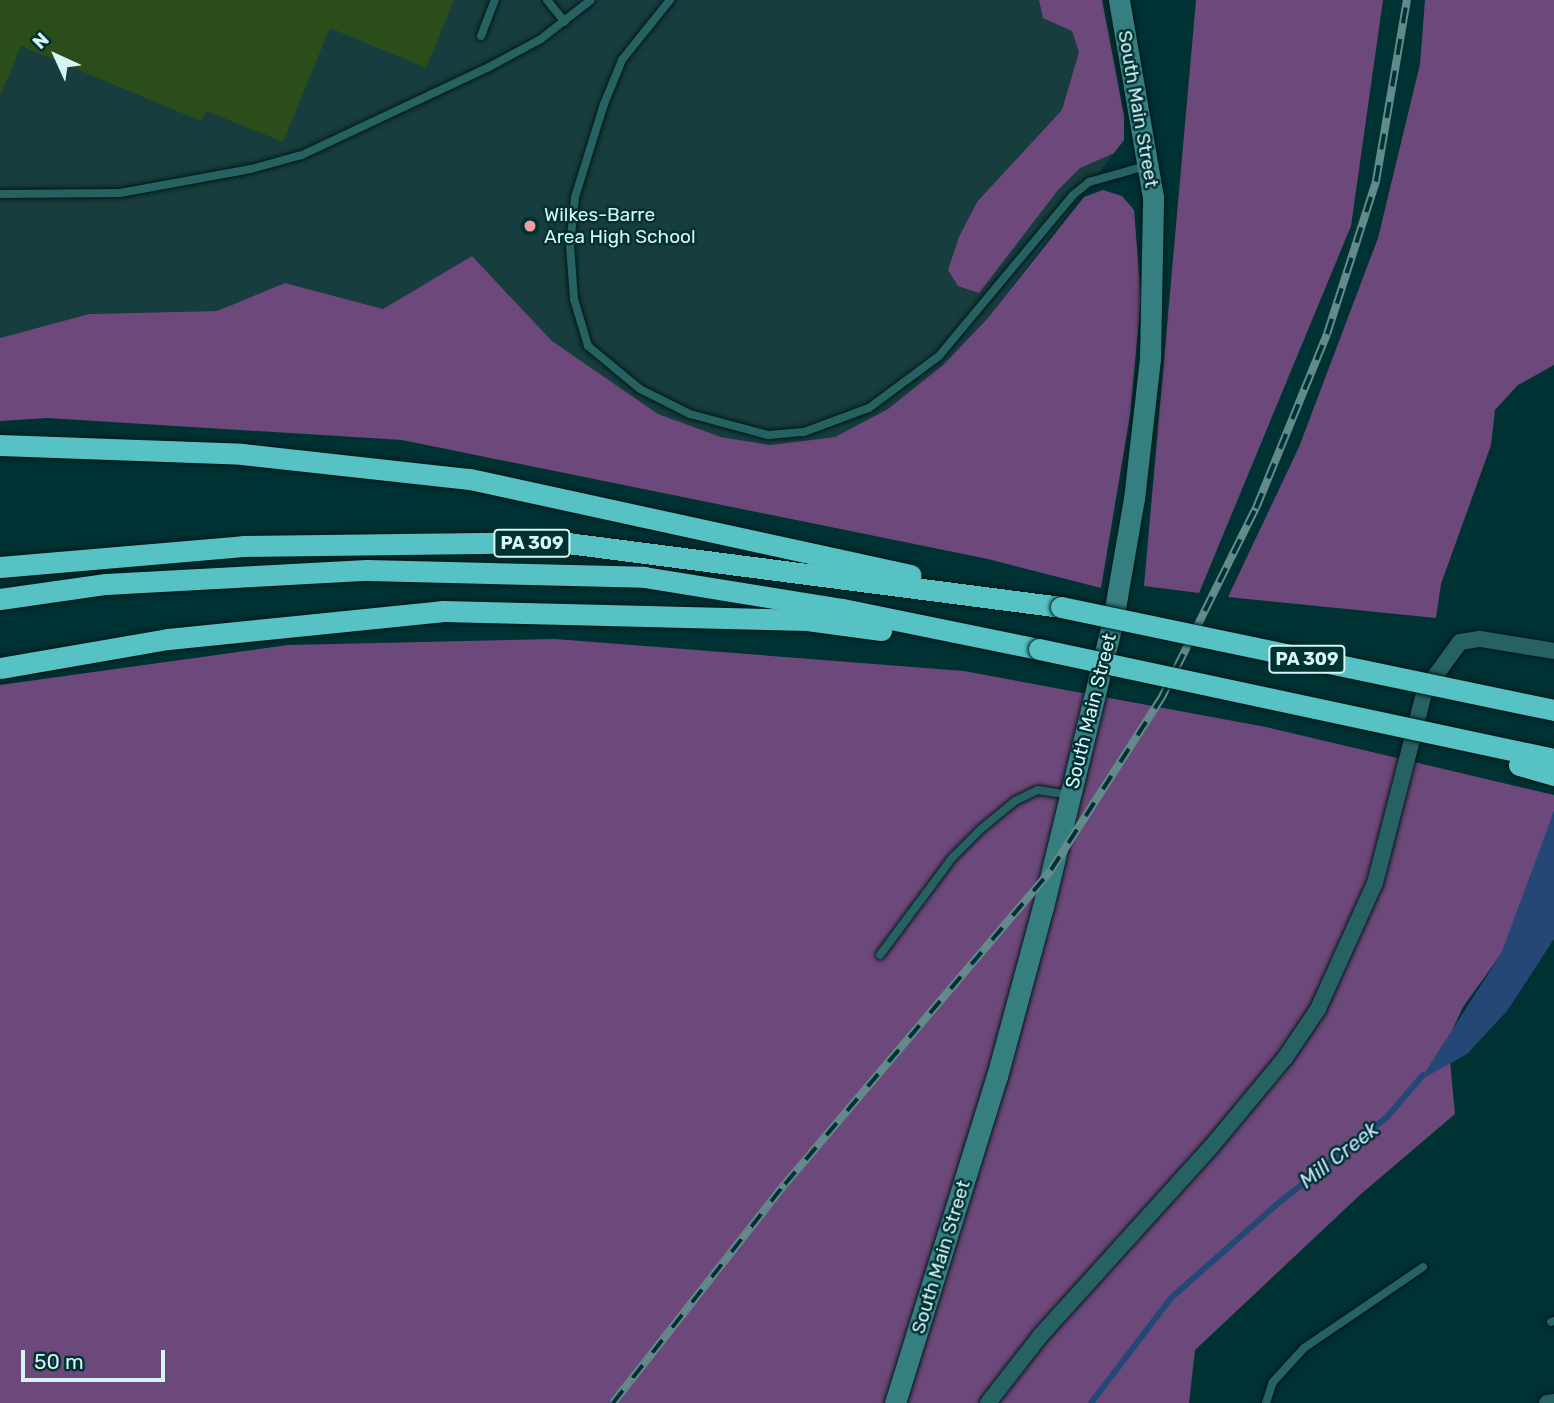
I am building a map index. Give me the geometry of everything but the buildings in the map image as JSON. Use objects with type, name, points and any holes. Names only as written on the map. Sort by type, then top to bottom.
[{"type":"highway","points":[[0,445],[242,454],[470,479],[1054,605]]},
{"type":"highway","name":"PA 309","points":[[0,567],[243,546],[560,542],[1054,605],[1554,710]]},
{"type":"highway","name":"PA 309","points":[[0,599],[106,584],[367,570],[644,577],[842,609],[1554,759]]},
{"type":"highway","points":[[0,668],[168,639],[442,611],[807,620],[1039,649]]},
{"type":"highway","points":[[1345,717],[1554,775]]},
{"type":"main road","name":"South Main Street","points":[[895,1403],[997,1076],[1113,620],[1141,449],[1154,286],[1149,165],[1119,0]]},
{"type":"street","points":[[988,1403],[1041,1335],[1219,1137],[1285,1058],[1318,1009],[1375,883],[1425,690],[1460,642],[1480,639],[1554,651]]},
{"type":"street","points":[[1547,1403],[1554,1402]]},
{"type":"lane","points":[[481,36],[495,0]]},
{"type":"lane","points":[[547,0],[565,22]]},
{"type":"lane","points":[[0,194],[120,193],[251,169],[302,155],[489,67],[565,22],[591,0]]},
{"type":"lane","points":[[670,0],[622,60],[586,153],[570,245],[574,299],[588,346],[609,367],[663,402],[702,418],[768,435],[804,432],[869,408],[939,356],[1073,195],[1089,182],[1149,165]]},
{"type":"lane","points":[[880,955],[952,858],[981,829],[1015,801],[1038,790],[1069,795]]},
{"type":"lane","points":[[1266,1403],[1273,1382],[1304,1348],[1423,1267]]},
{"type":"shaded area","name":"Wilkes-Barre Area High School","points":[[0,0],[1102,0],[1124,116],[1124,140],[987,319],[943,365],[888,409],[835,437],[770,445],[721,437],[658,414],[552,341],[472,256],[383,309],[285,283],[217,311],[89,314],[0,338]]},
{"type":"shaded area","points":[[1039,0],[1102,0],[1124,116],[1124,140],[1114,153],[1080,168],[1058,190],[979,293],[958,286],[948,270],[959,237],[977,202],[1062,110],[1079,52],[1072,31],[1043,18]]},
{"type":"shaded area","points":[[1196,0],[1383,0],[1351,226],[1199,593],[1144,586]]},
{"type":"shaded area","points":[[1425,0],[1554,0],[1554,365],[1518,385],[1495,410],[1491,445],[1441,584],[1436,618],[1228,597],[1299,447],[1378,238],[1420,64]]},
{"type":"shaded area","points":[[1103,190],[1122,196],[1134,210],[1141,299],[1130,415],[1101,588],[988,559],[402,440],[47,418],[0,421],[0,338],[89,314],[217,311],[285,283],[383,309],[472,256],[552,341],[658,414],[721,437],[770,445],[835,437],[888,409],[943,365],[987,319],[1084,197]]},
{"type":"shaded area","points":[[555,639],[964,671],[1266,727],[1554,795],[1554,811],[1518,917],[1501,954],[1463,1007],[1448,1039],[1455,1114],[1361,1194],[1195,1350],[1189,1403],[0,1403],[0,685],[288,645]]},
{"type":"water","points":[[1554,811],[1554,939],[1507,1011],[1467,1054],[1420,1080],[1501,954]]},
{"type":"waterway","name":"Mill Creek","points":[[1091,1403],[1171,1298],[1276,1205],[1387,1117],[1423,1075]]},
{"type":"railway","points":[[613,1403],[785,1184],[1051,870],[1162,697],[1256,508],[1327,334],[1376,181],[1407,0]]},
{"type":"place","name":"Wilkes-Barre Area High School","points":[[530,226]]}]
